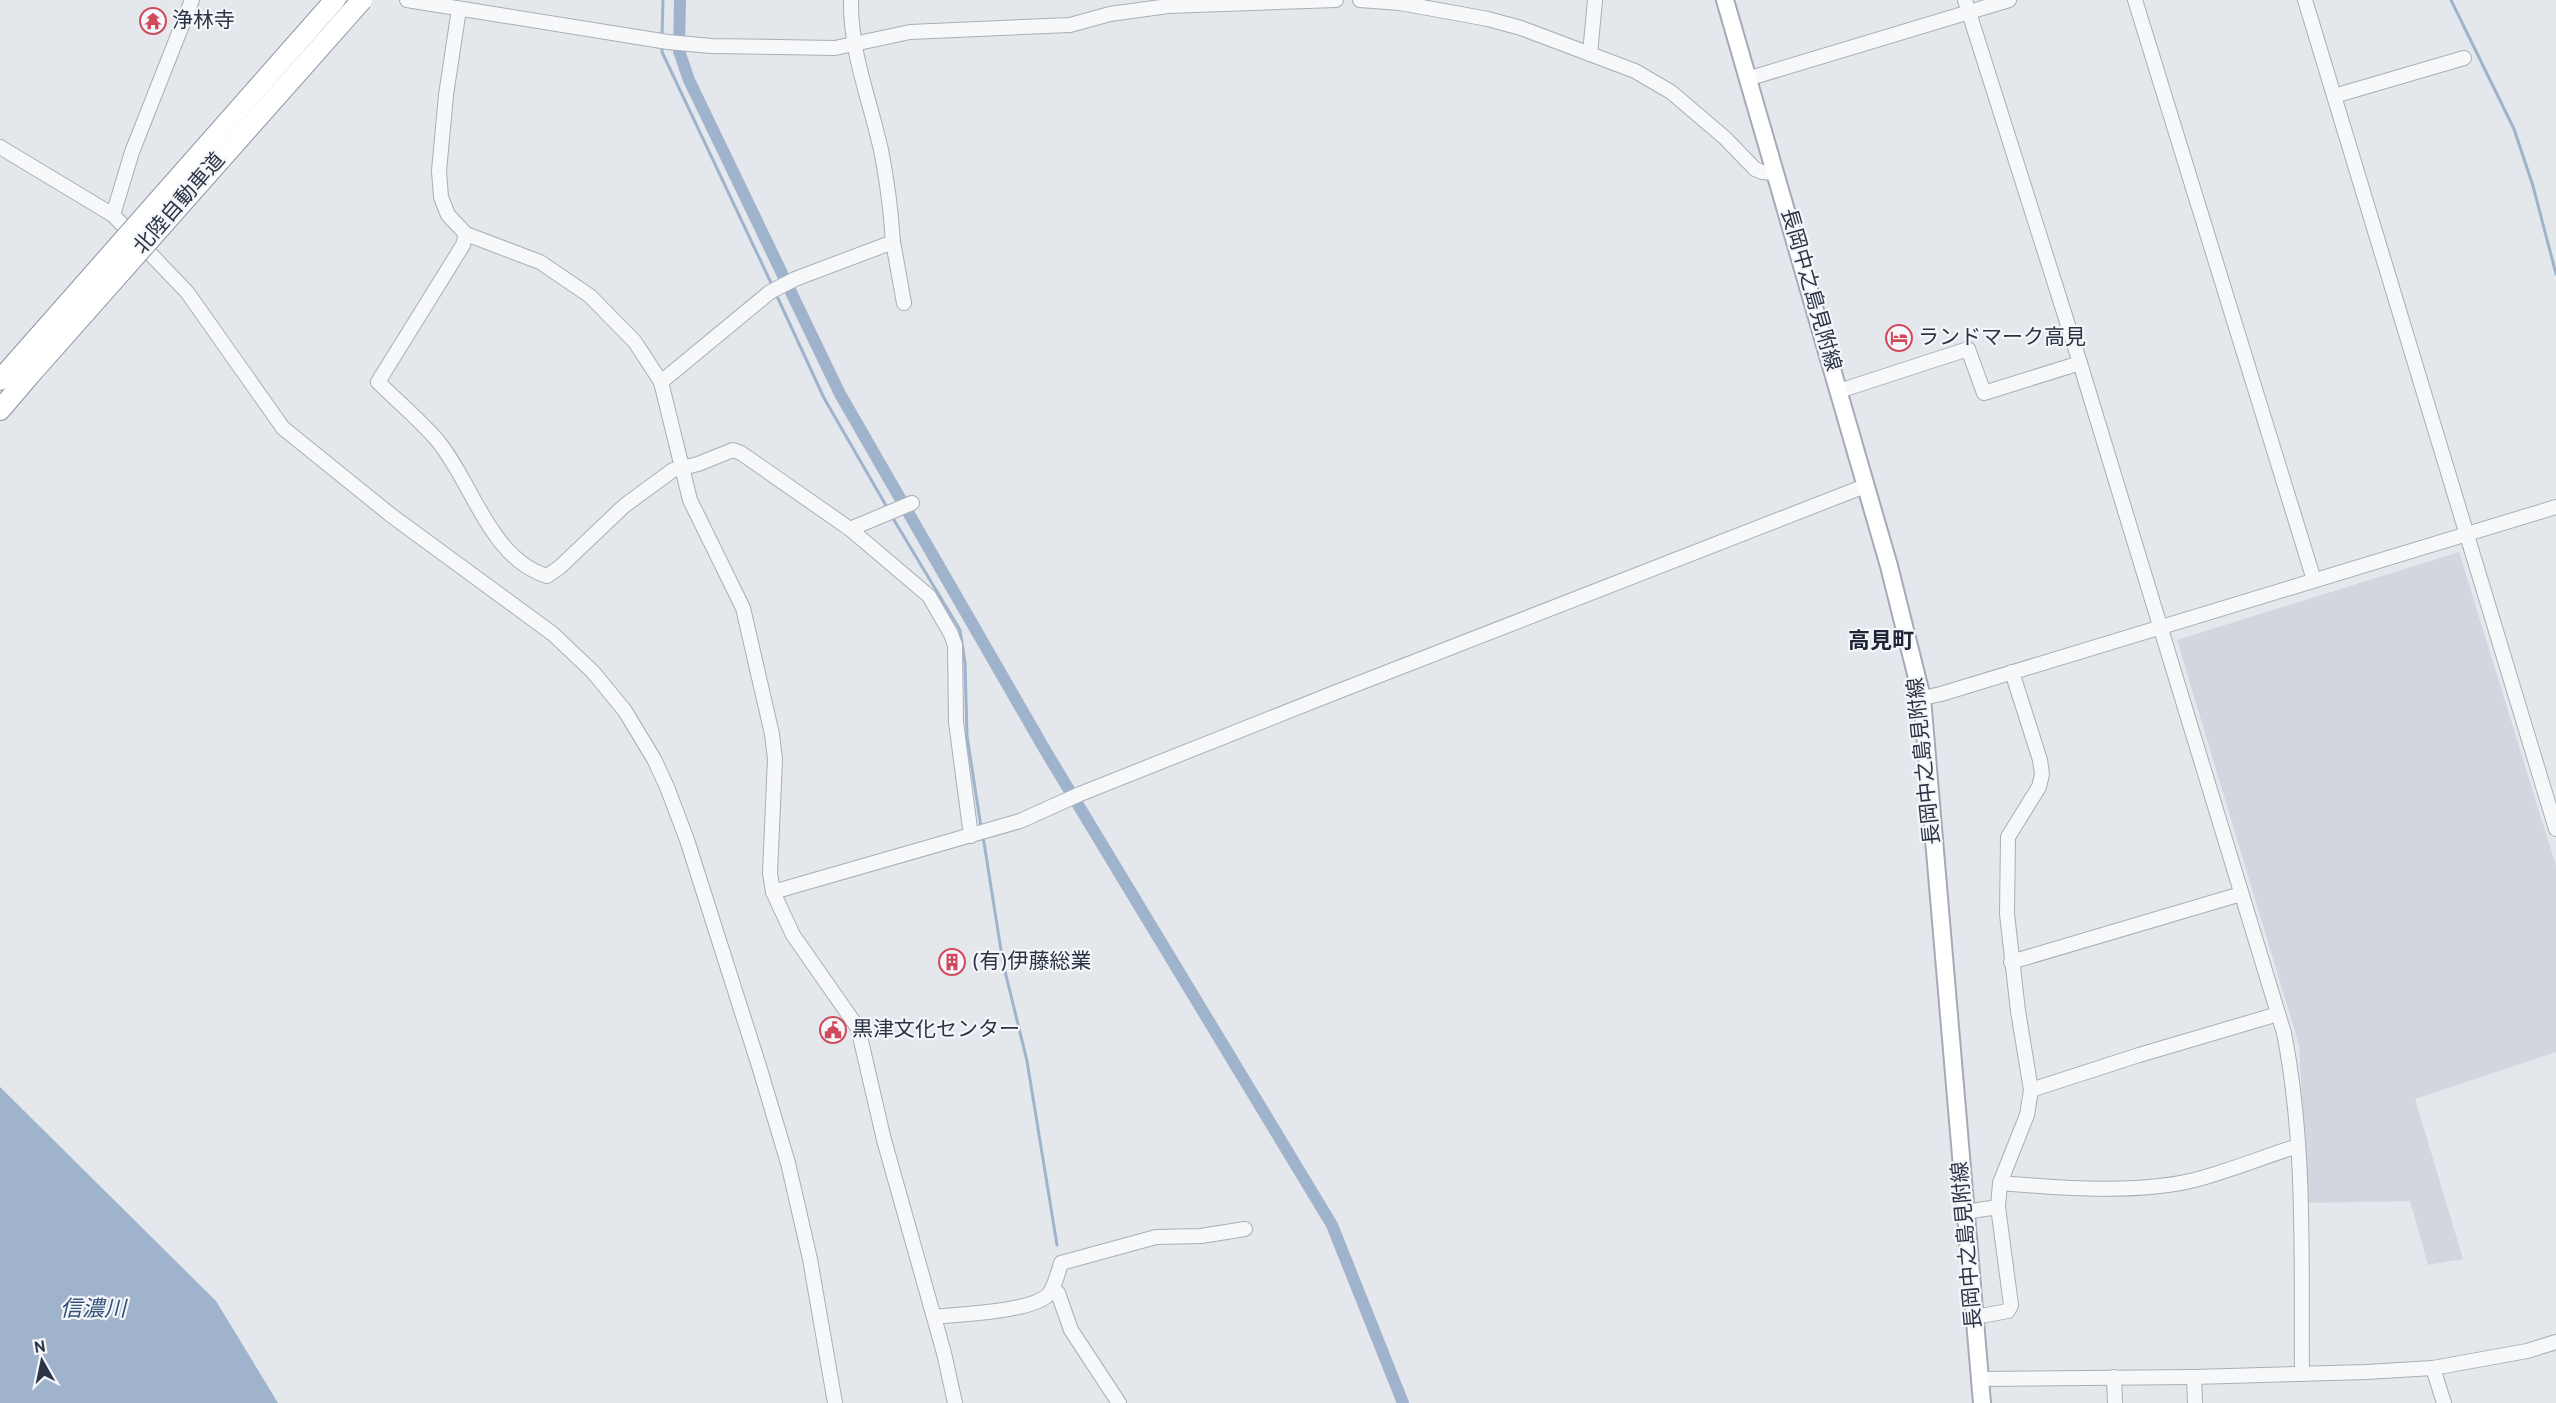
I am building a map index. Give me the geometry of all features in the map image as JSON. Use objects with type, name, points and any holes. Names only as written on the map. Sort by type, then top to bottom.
[{"type":"highway","name":"北陸自動車道","points":[[0,380],[335,0]]},
{"type":"highway","name":"北陸自動車道","points":[[0,410],[362,0]]},
{"type":"main road","name":"長岡中之島見附線","points":[[1725,0],[1839,391],[1902,616],[1922,698],[1982,1403]]},
{"type":"street","points":[[112,215],[132,152],[192,0]]},
{"type":"street","points":[[407,0],[684,44],[835,48],[910,32],[1059,27],[1141,8],[1336,0]]},
{"type":"street","points":[[851,0],[861,80],[881,149],[893,242],[904,303]]},
{"type":"street","points":[[1360,0],[1400,2],[1488,19],[1521,28],[1635,71],[1671,92],[1725,138],[1755,169],[1774,173]]},
{"type":"street","points":[[1590,54],[1595,0]]},
{"type":"street","points":[[1747,79],[1967,6],[2009,0]]},
{"type":"street","points":[[2135,0],[2314,580]]},
{"type":"street","points":[[2305,0],[2556,830]]},
{"type":"street","points":[[1967,6],[2080,363],[2284,1034],[2291,1072],[2298,1146],[2302,1374]]},
{"type":"street","points":[[459,9],[446,95],[439,171],[441,197],[448,215],[466,234],[540,262],[590,296],[635,342],[661,382],[693,510],[743,608],[772,734],[775,759],[770,873],[773,892],[793,935],[858,1028],[884,1140],[934,1317],[955,1403]]},
{"type":"street","points":[[2334,96],[2464,58]]},
{"type":"street","points":[[0,147],[112,215],[187,292],[283,428],[392,516],[553,634],[592,672],[644,740],[668,788],[687,840],[788,1163],[819,1301],[836,1403]]},
{"type":"street","points":[[466,234],[463,245],[378,382],[437,440],[453,463],[477,509],[498,539],[515,557],[547,576],[560,567],[624,506],[682,466],[698,464],[733,450],[741,453],[850,529],[928,596],[951,634],[955,645],[957,669],[956,722],[971,836]]},
{"type":"street","points":[[661,382],[770,292],[795,279],[893,242]]},
{"type":"street","points":[[1839,391],[1968,349],[1983,393],[2080,363]]},
{"type":"street","points":[[773,892],[1020,821],[1080,794],[1334,693],[1865,486]]},
{"type":"street","points":[[850,529],[912,503]]},
{"type":"street","points":[[1922,698],[2556,507]]},
{"type":"street","points":[[1975,1317],[2008,1311],[2011,1305],[1998,1207],[2000,1183],[2027,1115],[2031,1090],[2007,914],[2008,837],[2032,800],[2039,787],[2042,774],[2040,760],[2012,672]]},
{"type":"street","points":[[2012,962],[2241,894]]},
{"type":"street","points":[[2031,1090],[2278,1014]]},
{"type":"street","points":[[2000,1183],[2068,1188],[2163,1184],[2200,1179],[2298,1146]]},
{"type":"street","points":[[1965,1212],[1998,1207]]},
{"type":"street","points":[[934,1317],[1015,1308],[1039,1302],[1052,1288],[1061,1263],[1156,1237],[1201,1236],[1245,1229]]},
{"type":"street","points":[[1052,1288],[1058,1293],[1071,1329],[1119,1403]]},
{"type":"street","points":[[1980,1379],[2194,1377],[2433,1368],[2527,1350],[2556,1342]]},
{"type":"street","points":[[2433,1368],[2444,1403]]},
{"type":"street","points":[[2114,1377],[2115,1403]]},
{"type":"street","points":[[2194,1377],[2195,1403]]},
{"type":"shaded area","points":[[2459,552],[2556,866],[2556,1052],[2415,1099],[2463,1259],[2428,1265],[2410,1201],[2308,1203],[2299,1045],[2177,640]]},
{"type":"water","name":"信濃川","points":[[0,1087],[216,1301],[278,1403],[0,1403]]},
{"type":"waterway","points":[[662,37],[663,0]]},
{"type":"waterway","points":[[680,0],[679,51],[689,80],[840,394],[1045,750],[1332,1225],[1403,1403]]},
{"type":"waterway","points":[[2451,0],[2514,129],[2533,186],[2556,274]]},
{"type":"waterway","points":[[662,44],[662,52],[772,285]]},
{"type":"waterway","points":[[776,294],[824,398],[888,509]]},
{"type":"waterway","points":[[891,515],[960,630],[965,663],[967,736],[981,827]]},
{"type":"waterway","points":[[983,836],[1003,963],[1027,1061],[1057,1245]]},
{"type":"place","name":"浄林寺","points":[[153,21]]},
{"type":"place","name":"ランドマーク高見","points":[[1899,338]]},
{"type":"place","name":"(有)伊藤総業","points":[[952,962]]},
{"type":"place","name":"黒津文化センター","points":[[833,1030]]},
{"type":"district","name":"高見町","points":[[1881,642]]}]
